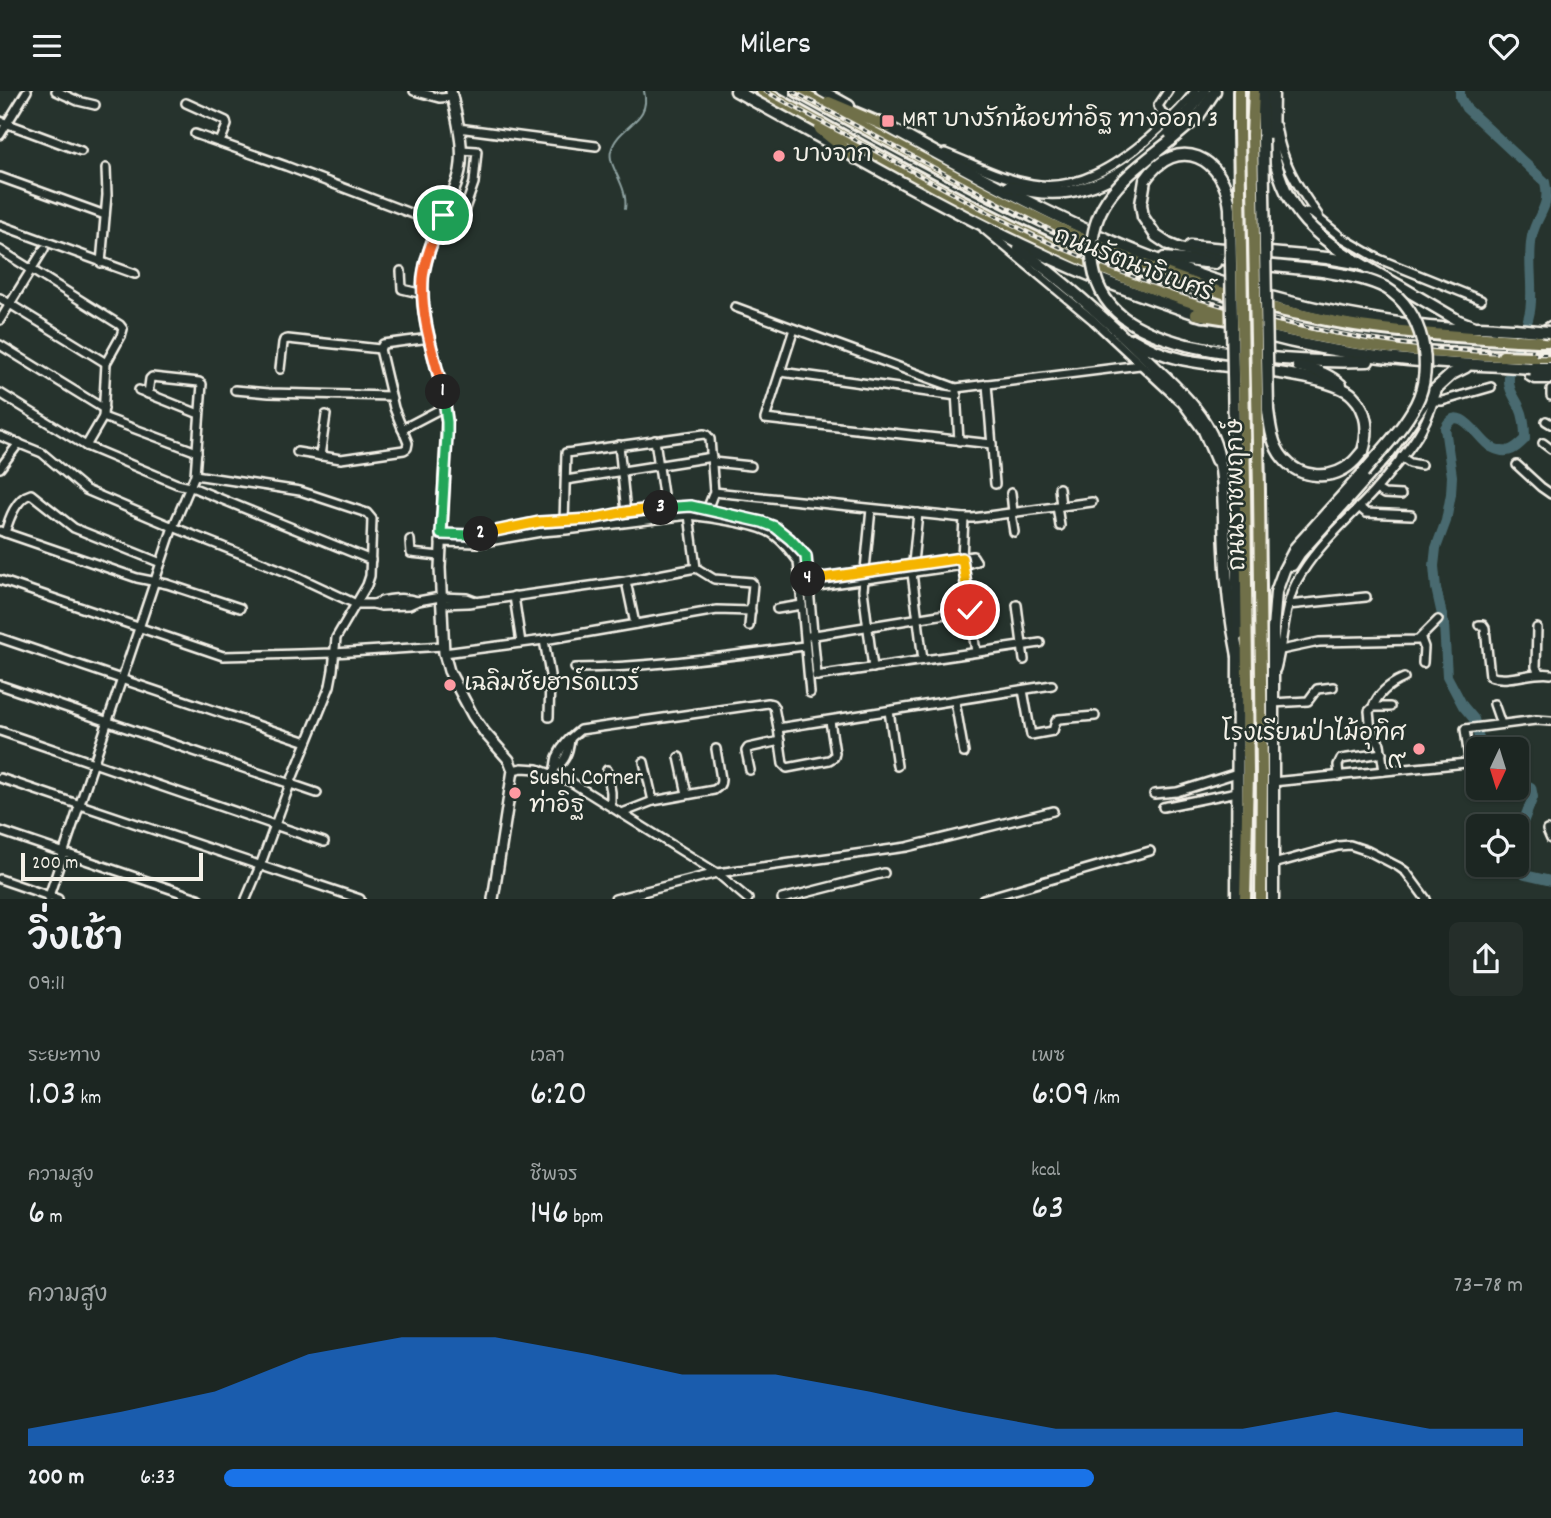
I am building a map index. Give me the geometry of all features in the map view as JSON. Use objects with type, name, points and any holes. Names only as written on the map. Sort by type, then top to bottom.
[{"type":"main road","name":"ถนนรัตนาธิเบศร์","points":[[736,91],[978,223],[1041,254],[1131,292],[1277,338],[1362,355],[1473,365],[1503,361]]},
{"type":"main road","name":"ถนนรัตนาธิเบศร์","points":[[762,91],[954,197],[1135,282],[1279,328],[1374,347],[1457,354],[1551,368]]},
{"type":"main road","name":"ถนนรัตนาธิเบศร์","points":[[797,91],[961,180],[1086,242],[1141,265],[1243,299],[1323,319],[1407,332],[1516,335],[1551,333]]},
{"type":"main road","points":[[804,91],[888,127]]},
{"type":"main road","name":"ถนนรัตนาธิเบศร์","points":[[822,91],[972,173],[1086,230],[1143,255],[1240,288],[1320,309],[1426,327],[1475,327],[1538,341],[1551,333]]},
{"type":"main road","points":[[972,173],[1037,193],[1066,192],[1093,185],[1125,169],[1152,149],[1179,124],[1204,91]]},
{"type":"main road","points":[[1215,91],[1197,118],[1126,177],[1106,201],[1092,238],[1092,259],[1097,282],[1101,292],[1118,314],[1149,333],[1187,345],[1259,358],[1318,371],[1331,377],[1352,394],[1360,406],[1368,428],[1363,451],[1344,469],[1321,476],[1305,473],[1283,459],[1276,447],[1270,426],[1268,410],[1258,137],[1269,92]]},
{"type":"main road","name":"ถนนราชพฤกษ์","points":[[1239,91],[1240,486],[1248,773],[1243,898]]},
{"type":"main road","name":"ถนนราชพฤกษ์","points":[[1254,91],[1258,137],[1261,898]]},
{"type":"main road","points":[[1269,92],[1274,155],[1297,211],[1308,224],[1363,265],[1459,321],[1475,327]]},
{"type":"main road","points":[[793,108],[856,158]]},
{"type":"main road","points":[[1243,898],[1237,792],[1240,486],[1230,208],[1227,189],[1214,168],[1205,160],[1181,155],[1159,164],[1145,180],[1141,204],[1143,217],[1156,236],[1180,249],[1236,262],[1323,271],[1372,282],[1389,290],[1412,317],[1422,341],[1425,358],[1423,385],[1408,418],[1296,547],[1276,592],[1272,703],[1273,864],[1270,898]]},
{"type":"main road","points":[[995,231],[1045,268],[1119,332],[1200,414],[1215,443],[1222,476],[1225,558],[1231,621],[1238,656]]},
{"type":"main road","points":[[1156,236],[1188,246],[1327,258],[1363,265]]},
{"type":"main road","points":[[1143,255],[1187,261],[1261,265]]},
{"type":"main road","points":[[1196,314],[1279,328]]},
{"type":"main road","points":[[1119,332],[1150,349],[1183,360],[1292,375],[1334,385],[1352,394]]},
{"type":"main road","points":[[1551,333],[1532,341],[1527,363],[1531,376],[1551,378]]},
{"type":"main road","name":"ถนนรัตนาธิเบศร์","points":[[1531,363],[1551,357]]},
{"type":"main road","points":[[1259,358],[1316,362],[1397,360]]},
{"type":"main road","points":[[1276,592],[1299,554],[1388,454],[1431,393],[1441,382],[1473,365]]},
{"type":"main road","points":[[1261,868],[1270,898]]},
{"type":"street","points":[[0,135],[3,123],[27,91]]},
{"type":"street","points":[[56,91],[95,105]]},
{"type":"street","points":[[414,91],[440,98],[452,94],[461,150],[458,182],[439,224],[425,269],[423,294],[425,317],[446,406],[447,435],[440,556],[443,649],[449,671],[473,716],[509,760],[513,770],[493,898]]},
{"type":"street","points":[[1167,91],[1158,106],[1168,122]]},
{"type":"street","points":[[918,143],[1005,178],[1034,185],[1085,179],[1132,152],[1178,113],[1195,91]]},
{"type":"street","points":[[1269,92],[1285,161],[1321,221]]},
{"type":"street","points":[[186,103],[226,121],[220,142]]},
{"type":"street","points":[[3,123],[81,151]]},
{"type":"street","points":[[458,128],[596,146]]},
{"type":"street","points":[[195,134],[439,224]]},
{"type":"street","points":[[445,211],[462,217],[474,183],[477,151],[461,150]]},
{"type":"street","points":[[101,263],[106,168]]},
{"type":"street","points":[[0,177],[105,215]]},
{"type":"street","points":[[1301,216],[1307,212],[1313,214],[1358,248],[1401,269],[1481,300]]},
{"type":"street","points":[[978,223],[1093,320],[1182,403],[1202,431],[1214,457],[1222,492]]},
{"type":"street","points":[[0,226],[135,274]]},
{"type":"street","points":[[0,320],[44,249]]},
{"type":"street","points":[[0,250],[121,327],[123,331],[106,363],[103,413],[86,446]]},
{"type":"street","points":[[1397,284],[1401,269]]},
{"type":"street","points":[[401,271],[402,289],[423,294]]},
{"type":"street","points":[[0,298],[106,363]]},
{"type":"street","points":[[735,307],[956,392]]},
{"type":"street","points":[[794,329],[765,419],[992,444]]},
{"type":"street","points":[[297,452],[345,459],[404,450],[408,445],[391,396],[380,349],[383,344],[430,338]]},
{"type":"street","points":[[279,369],[282,343],[288,339],[380,349]]},
{"type":"street","points":[[0,345],[103,413],[197,452]]},
{"type":"street","points":[[781,372],[956,392],[988,384],[1140,365]]},
{"type":"street","points":[[49,897],[173,527],[195,475],[201,383],[152,376],[148,394]]},
{"type":"street","points":[[1273,680],[1288,605],[1296,583],[1307,565],[1376,489],[1420,432],[1441,382]]},
{"type":"street","points":[[988,384],[995,484]]},
{"type":"street","points":[[1433,401],[1442,401],[1490,387]]},
{"type":"street","points":[[139,390],[199,414]]},
{"type":"street","points":[[235,390],[391,396]]},
{"type":"street","points":[[1551,390],[1551,396]]},
{"type":"street","points":[[956,392],[959,440]]},
{"type":"street","points":[[0,393],[86,446],[371,560]]},
{"type":"street","points":[[402,429],[446,406]]},
{"type":"street","points":[[320,456],[326,415]]},
{"type":"street","points":[[566,530],[566,453],[704,434],[710,439],[714,492],[706,513]]},
{"type":"street","points":[[0,436],[43,453],[86,490],[294,575],[356,604],[409,599],[468,603],[626,581],[696,568],[714,579],[751,582],[750,626]]},
{"type":"street","points":[[656,440],[664,508]]},
{"type":"street","points":[[0,468],[19,443]]},
{"type":"street","points":[[1543,443],[1551,449]]},
{"type":"street","points":[[619,445],[626,512]]},
{"type":"street","points":[[1401,457],[1410,463],[1421,465]]},
{"type":"street","points":[[566,480],[658,465],[712,460],[751,466]]},
{"type":"street","points":[[1517,465],[1551,494]]},
{"type":"street","points":[[195,475],[300,491],[367,513],[372,519],[369,580],[336,638],[332,677],[246,898]]},
{"type":"street","points":[[1059,488],[1060,526]]},
{"type":"street","points":[[1376,489],[1384,494],[1401,495]]},
{"type":"street","points":[[714,492],[964,518],[1092,502]]},
{"type":"street","points":[[1010,493],[1014,532]]},
{"type":"street","points":[[162,563],[75,528],[31,495],[22,499],[2,532],[137,578],[155,581],[240,608]]},
{"type":"street","points":[[441,538],[478,535],[539,522],[591,519],[664,508],[691,506],[706,513]]},
{"type":"street","points":[[1359,507],[1366,513],[1411,515]]},
{"type":"street","points":[[871,509],[863,576],[866,627],[873,668]]},
{"type":"street","points":[[441,538],[478,543],[541,532],[706,513],[762,522],[775,527],[806,556],[802,605],[817,676]]},
{"type":"street","points":[[918,513],[912,569],[923,660]]},
{"type":"street","points":[[689,515],[696,568]]},
{"type":"street","points":[[964,518],[963,561],[976,652]]},
{"type":"street","points":[[410,540],[411,553],[440,556]]},
{"type":"street","points":[[804,584],[963,561]]},
{"type":"street","points":[[0,580],[223,656],[443,649],[521,643],[717,610],[751,611]]},
{"type":"street","points":[[626,581],[635,624]]},
{"type":"street","points":[[804,584],[809,636],[806,646],[810,693]]},
{"type":"street","points":[[514,596],[521,643]]},
{"type":"street","points":[[1288,605],[1366,597]]},
{"type":"street","points":[[777,609],[802,605]]},
{"type":"street","points":[[1017,605],[1024,660]]},
{"type":"street","points":[[809,636],[970,610]]},
{"type":"street","points":[[1281,650],[1319,642],[1421,639],[1438,620]]},
{"type":"street","points":[[1479,625],[1485,628],[1490,676],[1498,679],[1540,672],[1551,674]]},
{"type":"street","points":[[1537,628],[1536,667],[1540,672]]},
{"type":"street","points":[[0,638],[307,742]]},
{"type":"street","points":[[1421,639],[1424,647],[1423,663]]},
{"type":"street","points":[[544,640],[550,675],[550,717]]},
{"type":"street","points":[[808,678],[1040,643]]},
{"type":"street","points":[[575,668],[672,663],[806,646]]},
{"type":"street","points":[[1384,771],[1380,744],[1371,731],[1368,714],[1390,685],[1404,678]]},
{"type":"street","points":[[0,685],[317,793]]},
{"type":"street","points":[[778,728],[1052,685]]},
{"type":"street","points":[[1272,703],[1308,701],[1318,689],[1333,687]]},
{"type":"street","points":[[1023,690],[1031,735],[1053,731],[1059,719],[1096,716]]},
{"type":"street","points":[[955,701],[964,753]]},
{"type":"street","points":[[555,771],[556,761],[564,744],[580,730],[768,703],[774,706],[784,767],[788,768],[834,757],[830,721]]},
{"type":"street","points":[[1494,704],[1501,724]]},
{"type":"street","points":[[1373,707],[1390,707]]},
{"type":"street","points":[[889,711],[897,767]]},
{"type":"street","points":[[1272,782],[1467,763],[1469,760],[1465,729],[1536,720],[1551,721]]},
{"type":"street","points":[[0,731],[324,842]]},
{"type":"street","points":[[750,770],[746,751],[748,748],[780,741]]},
{"type":"street","points":[[622,813],[653,801],[719,787],[722,783],[716,749]]},
{"type":"street","points":[[1339,776],[1338,765],[1341,759],[1382,753]]},
{"type":"street","points":[[679,757],[687,794]]},
{"type":"street","points":[[644,762],[653,801]]},
{"type":"street","points":[[513,770],[529,768],[555,771],[717,873],[748,898]]},
{"type":"street","points":[[607,769],[611,806]]},
{"type":"street","points":[[1154,794],[1177,792],[1237,773]]},
{"type":"street","points":[[0,778],[360,898]]},
{"type":"street","points":[[1163,807],[1237,792]]},
{"type":"street","points":[[615,898],[717,873],[907,847],[1053,811]]},
{"type":"street","points":[[1547,830],[1551,839]]},
{"type":"street","points":[[0,831],[200,898]]},
{"type":"street","points":[[1273,864],[1350,845],[1399,867],[1426,898]]},
{"type":"street","points":[[984,898],[1150,851]]},
{"type":"street","points":[[782,898],[884,873]]},
{"type":"street","points":[[0,879],[58,898]]},
{"type":"waterway","points":[[625,209],[624,192],[612,163],[611,151],[620,135],[643,110],[644,91]]},
{"type":"waterway","points":[[1460,91],[1466,108],[1545,182],[1546,191],[1545,204],[1532,236],[1530,311],[1509,375],[1511,390],[1522,415],[1525,439],[1514,448],[1503,451],[1491,447],[1463,420],[1456,418],[1445,428],[1452,476],[1451,494],[1446,521],[1436,548],[1436,588],[1444,624],[1447,676],[1463,706],[1474,719],[1479,737]]},
{"type":"waterway","points":[[1530,787],[1533,797],[1522,825],[1520,868],[1525,875],[1551,881]]},
{"type":"railway","points":[[765,91],[1031,234],[1124,273],[1183,294],[1303,326],[1364,338],[1426,347],[1551,354]]},
{"type":"railway","points":[[792,91],[1012,210],[1098,252]]},
{"type":"place","name":"MRT บางรักน้อยท่าอิฐ ทางออก 3","points":[[888,121]]},
{"type":"place","name":"บางจาก","points":[[779,156]]},
{"type":"place","name":"เฉลิมชัยฮาร์ดแวร์","points":[[450,685]]},
{"type":"place","name":"โรงเรียนป่าไม้อุทิศ ๙","points":[[1419,749]]},
{"type":"place","name":"Sushi Corner ท่าอิฐ","points":[[515,793]]},
{"type":"route","points":[[443,215],[423,279],[426,320],[446,406],[447,435],[441,534],[478,535],[539,522],[591,519],[626,512],[691,506],[775,527],[806,556],[808,580],[962,558],[970,610]]}]
